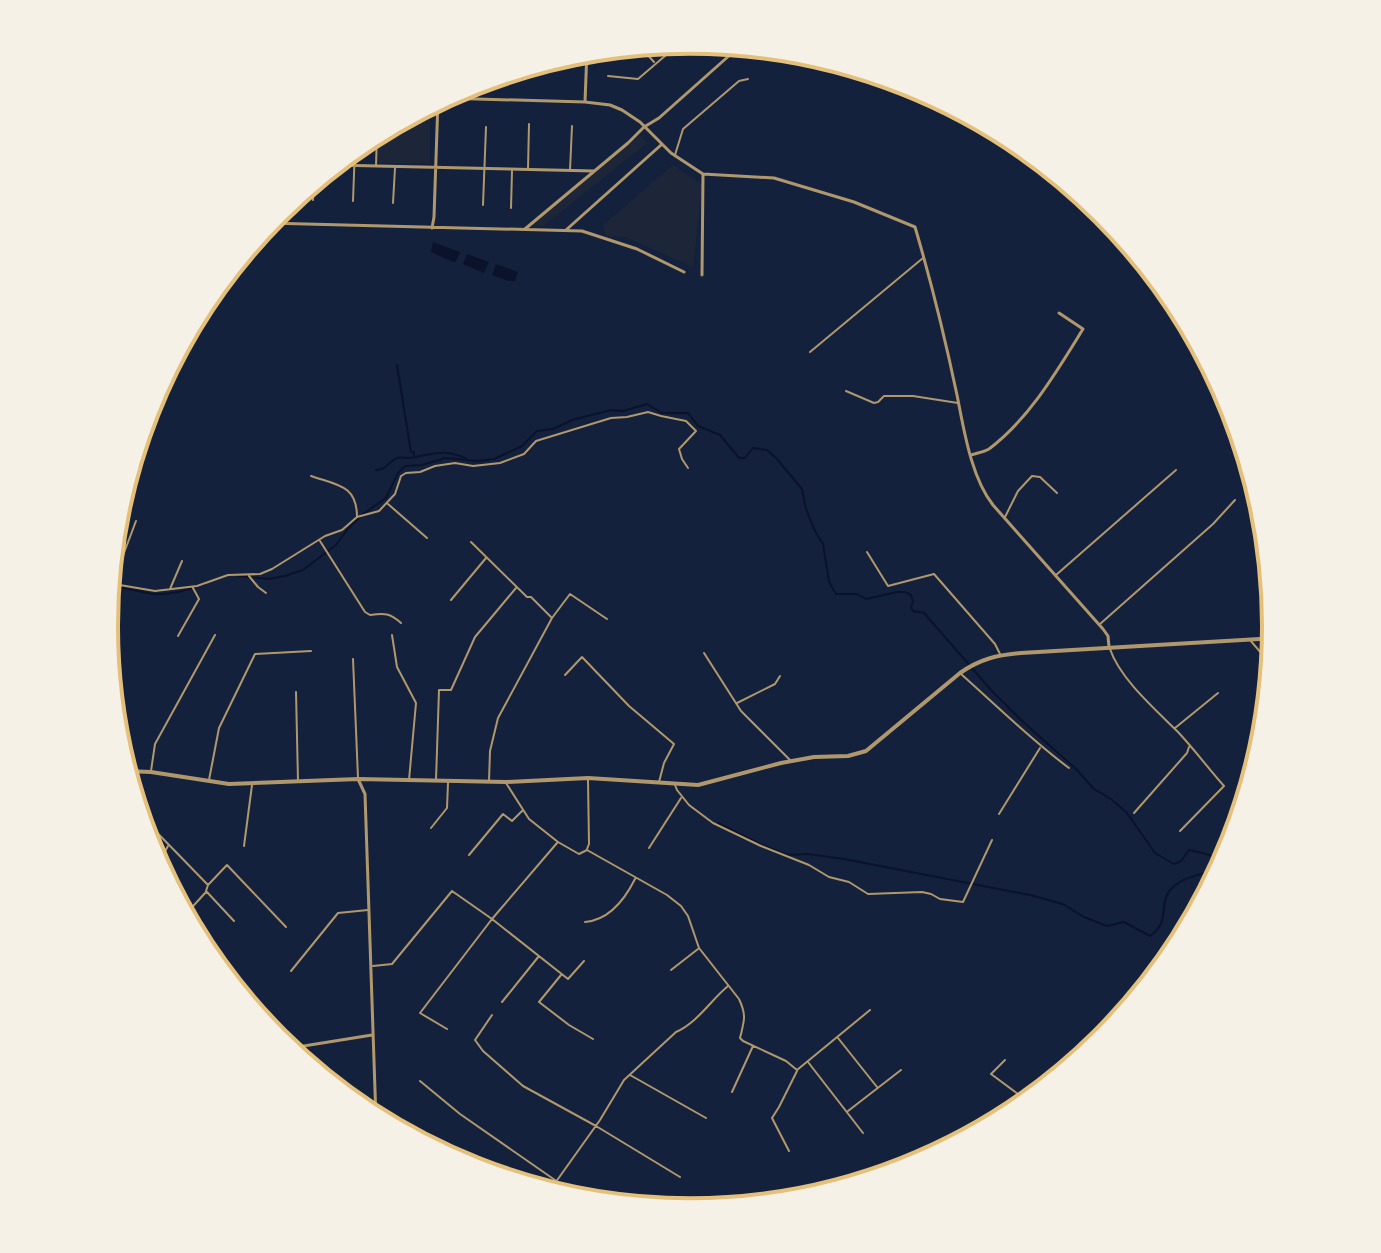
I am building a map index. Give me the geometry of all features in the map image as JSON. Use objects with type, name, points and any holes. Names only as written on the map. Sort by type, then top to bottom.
[{"type":"street","points":[[525,229],[730,55]]},
{"type":"street","points":[[585,102],[586,64]]},
{"type":"street","points":[[467,100],[610,105],[622,110],[661,145],[703,174],[774,178],[875,209],[915,227],[981,489],[1108,636],[1109,647]]},
{"type":"street","points":[[432,228],[439,112]]},
{"type":"street","points":[[566,231],[661,145]]},
{"type":"street","points":[[350,166],[594,171]]},
{"type":"street","points":[[702,275],[703,174]]},
{"type":"street","points":[[285,223],[582,231],[615,240],[684,272]]},
{"type":"street","points":[[971,455],[986,451],[1022,417],[1083,329],[1059,313]]},
{"type":"street","points":[[137,771],[252,785],[358,779],[506,782],[588,778],[705,784],[791,761],[848,756],[866,751],[960,673],[975,663],[1000,654],[1263,639]]},
{"type":"street","points":[[358,779],[365,794],[375,1105]]},
{"type":"street","points":[[302,1046],[373,1035]]},
{"type":"lane","points":[[648,55],[656,64]]},
{"type":"lane","points":[[608,76],[638,79],[667,55]]},
{"type":"lane","points":[[675,156],[681,131],[739,81],[748,79]]},
{"type":"lane","points":[[528,170],[529,124]]},
{"type":"lane","points":[[570,171],[572,126]]},
{"type":"lane","points":[[483,205],[486,127]]},
{"type":"lane","points":[[376,166],[377,147]]},
{"type":"lane","points":[[353,201],[354,166]]},
{"type":"lane","points":[[393,203],[395,167]]},
{"type":"lane","points":[[511,208],[512,169]]},
{"type":"lane","points":[[313,196],[313,200]]},
{"type":"lane","points":[[810,352],[924,257]]},
{"type":"lane","points":[[846,391],[874,403],[884,396],[913,396],[958,403]]},
{"type":"lane","points":[[119,585],[155,591],[170,590],[193,587],[228,575],[260,574],[342,530],[357,517],[379,511],[395,494],[401,476],[406,473],[455,463],[473,466],[500,463],[524,454],[543,438],[611,418],[648,412],[686,421],[696,431],[679,449],[688,468]]},
{"type":"lane","points":[[1055,575],[1176,470]]},
{"type":"lane","points":[[311,476],[348,490],[356,499],[357,517]]},
{"type":"lane","points":[[1004,518],[1018,491],[1032,476],[1040,477],[1057,493]]},
{"type":"lane","points":[[1099,625],[1213,524],[1235,500]]},
{"type":"lane","points":[[387,503],[427,538]]},
{"type":"lane","points":[[123,552],[136,521]]},
{"type":"lane","points":[[320,540],[368,614],[392,614],[401,623]]},
{"type":"lane","points":[[471,542],[516,588],[531,597],[552,618]]},
{"type":"lane","points":[[867,552],[888,586],[934,574],[995,644],[1000,654]]},
{"type":"lane","points":[[451,600],[486,558]]},
{"type":"lane","points":[[170,590],[182,561]]},
{"type":"lane","points":[[249,575],[266,593]]},
{"type":"lane","points":[[178,636],[199,599],[193,587]]},
{"type":"lane","points":[[436,781],[439,690],[451,690],[475,637],[516,588]]},
{"type":"lane","points":[[489,782],[490,751],[498,718],[552,618],[570,594],[607,619]]},
{"type":"lane","points":[[151,772],[155,744],[215,635]]},
{"type":"lane","points":[[392,635],[397,667],[416,703],[409,780]]},
{"type":"lane","points":[[1250,639],[1262,654]]},
{"type":"lane","points":[[1109,647],[1119,667],[1159,716],[1224,786],[1180,831]]},
{"type":"lane","points":[[208,781],[219,728],[255,654],[311,651]]},
{"type":"lane","points":[[704,653],[736,704],[791,761]]},
{"type":"lane","points":[[565,675],[582,657],[629,706],[674,744],[664,763],[659,783]]},
{"type":"lane","points":[[353,659],[358,779]]},
{"type":"lane","points":[[960,673],[1041,747],[1069,768]]},
{"type":"lane","points":[[736,704],[775,684],[780,676]]},
{"type":"lane","points":[[296,692],[298,782]]},
{"type":"lane","points":[[1174,729],[1218,693]]},
{"type":"lane","points":[[1134,813],[1187,753],[1189,746]]},
{"type":"lane","points":[[999,814],[1041,747]]},
{"type":"lane","points":[[506,782],[534,823],[579,854],[587,850],[589,844],[588,778]]},
{"type":"lane","points":[[431,828],[447,808],[448,782]]},
{"type":"lane","points":[[675,784],[682,797],[699,813],[727,831],[809,865],[829,877],[849,882],[868,894],[922,892],[940,899],[963,902],[992,840]]},
{"type":"lane","points":[[244,846],[252,785]]},
{"type":"lane","points":[[649,848],[682,797]]},
{"type":"lane","points":[[469,855],[503,814],[512,821],[523,811]]},
{"type":"lane","points":[[156,832],[208,885]]},
{"type":"lane","points":[[447,1029],[420,1013],[492,919],[558,842]]},
{"type":"lane","points":[[165,852],[169,845]]},
{"type":"lane","points":[[587,850],[681,906],[688,916],[699,948],[739,999],[745,1014],[740,1038],[786,1061],[797,1070]]},
{"type":"lane","points":[[192,907],[227,865],[286,927]]},
{"type":"lane","points":[[585,922],[595,921],[622,902],[635,878]]},
{"type":"lane","points":[[206,891],[234,921]]},
{"type":"lane","points":[[371,966],[392,964],[452,891],[568,979],[584,961]]},
{"type":"lane","points":[[291,971],[338,913],[369,910]]},
{"type":"lane","points":[[671,970],[699,948]]},
{"type":"lane","points":[[502,1002],[539,956]]},
{"type":"lane","points":[[562,974],[539,1002],[593,1039]]},
{"type":"lane","points":[[556,1181],[629,1074],[676,1032],[697,1018],[728,986]]},
{"type":"lane","points":[[789,1151],[772,1118],[797,1070],[870,1010]]},
{"type":"lane","points":[[492,1015],[475,1040],[483,1051],[523,1086],[680,1177]]},
{"type":"lane","points":[[838,1037],[877,1088]]},
{"type":"lane","points":[[732,1092],[754,1045]]},
{"type":"lane","points":[[1005,1060],[991,1074],[1020,1095]]},
{"type":"lane","points":[[808,1062],[863,1133]]},
{"type":"lane","points":[[847,1112],[901,1070]]},
{"type":"lane","points":[[629,1074],[706,1118]]},
{"type":"lane","points":[[420,1081],[460,1114],[559,1183]]},
{"type":"shaded area","points":[[430,117],[430,163],[377,163],[376,147]]},
{"type":"shaded area","points":[[639,135],[647,143],[543,226],[532,225]]},
{"type":"shaded area","points":[[673,165],[702,185],[693,267],[625,237],[606,236],[603,225]]},
{"type":"shaded area","points":[[433,242],[460,252],[456,262],[431,252]]},
{"type":"shaded area","points":[[467,254],[489,262],[484,273],[463,264]]},
{"type":"shaded area","points":[[496,264],[518,272],[515,281],[492,275]]},
{"type":"waterway","points":[[397,365],[414,455]]},
{"type":"waterway","points":[[238,576],[268,579],[303,570],[336,545],[363,514],[386,498],[398,473],[405,466],[445,458],[494,459],[522,446],[537,431],[553,429],[572,420],[611,410],[623,411],[647,404],[662,413],[688,413],[698,426],[720,435],[739,458],[745,458],[753,448],[767,450],[802,489],[806,509],[823,544],[829,582],[836,594],[857,594],[866,599],[897,592],[911,595],[913,611],[924,613],[1021,720],[1094,789],[1127,813],[1155,853],[1174,864],[1181,861],[1189,850],[1214,857]]},
{"type":"waterway","points":[[376,470],[399,458],[432,454],[445,453],[467,459]]},
{"type":"waterway","points":[[119,587],[159,594],[205,584]]},
{"type":"waterway","points":[[718,823],[787,855],[808,854],[844,859],[1030,895],[1063,904],[1107,926],[1124,922],[1150,936],[1160,926],[1171,889],[1185,880],[1207,873]]}]
